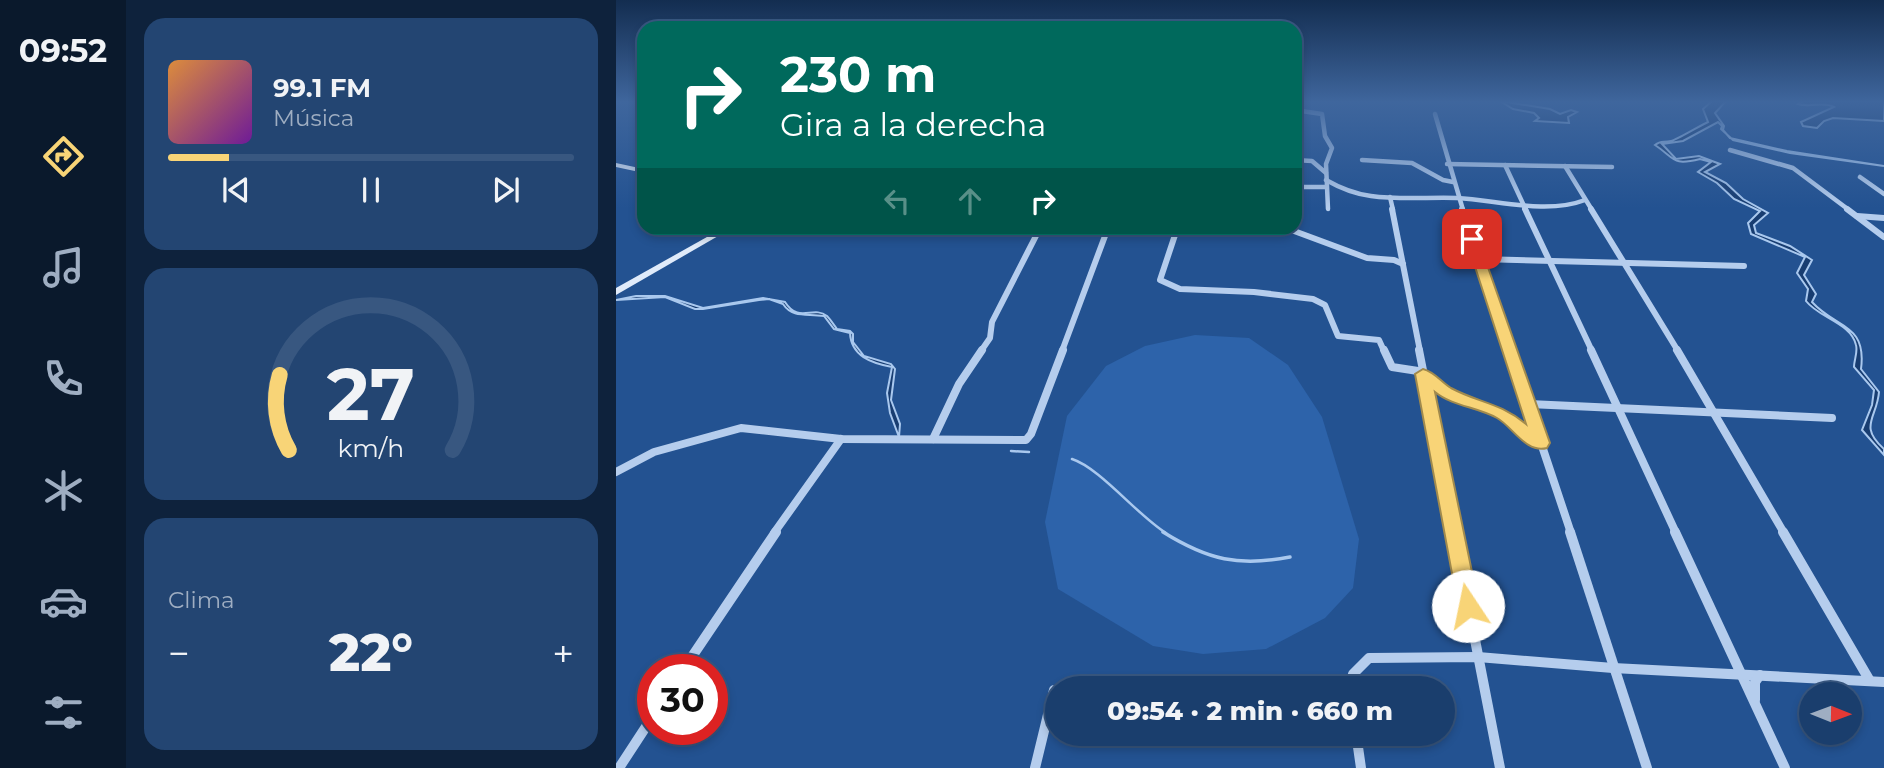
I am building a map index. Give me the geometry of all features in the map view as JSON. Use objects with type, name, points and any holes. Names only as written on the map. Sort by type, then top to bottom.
[{"type":"main road","points":[[616,165],[637,170]]},
{"type":"main road","points":[[616,292],[716,235]]},
{"type":"street","points":[[1325,137],[1332,148],[1326,164],[1328,209]]},
{"type":"street","points":[[1440,137],[1458,198],[1529,404],[1647,768]]},
{"type":"street","points":[[1730,150],[1789,166],[1884,237]]},
{"type":"street","points":[[1302,160],[1312,161],[1326,177],[1343,190],[1379,198],[1458,198],[1575,205],[1592,212]]},
{"type":"street","points":[[1362,160],[1410,162],[1420,165],[1443,180],[1453,182]]},
{"type":"street","points":[[1447,164],[1612,167]]},
{"type":"street","points":[[1505,165],[1785,768]]},
{"type":"street","points":[[1565,166],[1870,681]]},
{"type":"street","points":[[1860,177],[1884,194]]},
{"type":"street","points":[[1302,187],[1325,187]]},
{"type":"street","points":[[1390,197],[1500,768]]},
{"type":"street","points":[[1379,198],[1392,206]]},
{"type":"street","points":[[1575,205],[1585,200]]},
{"type":"street","points":[[1855,216],[1884,218]]},
{"type":"street","points":[[1302,234],[1367,258],[1394,260],[1403,264]]},
{"type":"street","points":[[933,439],[959,384],[986,346],[992,323],[1036,235]]},
{"type":"street","points":[[616,472],[654,452],[741,428],[841,439],[1026,440],[1031,434],[1105,235]]},
{"type":"street","points":[[1175,235],[1161,272],[1160,279],[1164,283],[1180,289],[1298,296],[1319,300],[1327,309],[1338,336],[1379,340],[1392,367],[1423,374],[1444,391],[1503,414],[1541,443]]},
{"type":"street","points":[[1479,259],[1623,265],[1744,266]]},
{"type":"street","points":[[1529,404],[1832,418]]},
{"type":"street","points":[[693,654],[766,542],[789,516],[841,439]]},
{"type":"street","points":[[1352,676],[1357,666],[1369,658],[1478,657],[1613,668],[1884,681]]},
{"type":"street","points":[[1755,704],[1755,682],[1760,675]]},
{"type":"street","points":[[1035,768],[1045,727]]},
{"type":"street","points":[[619,768],[637,740]]},
{"type":"street","points":[[1358,746],[1361,768]]},
{"type":"shaded area","points":[[1691,137],[1683,141],[1662,144],[1676,159],[1699,156],[1720,164],[1705,172],[1726,183],[1743,199],[1768,213],[1754,225],[1756,233],[1790,246],[1812,260],[1804,275],[1816,294],[1812,302],[1854,335],[1862,354],[1861,369],[1879,392],[1870,428],[1876,441],[1884,449],[1884,455],[1862,430],[1872,405],[1874,390],[1854,367],[1856,348],[1853,337],[1806,301],[1808,289],[1797,273],[1805,257],[1751,234],[1748,223],[1760,211],[1734,199],[1717,183],[1698,172],[1711,162],[1700,159],[1679,161],[1671,157],[1655,145]]},
{"type":"shaded area","points":[[1731,138],[1787,151],[1884,166],[1790,153]]},
{"type":"shaded area","points":[[636,296],[665,296],[703,308],[769,299],[703,309],[695,309],[665,297],[616,300]]},
{"type":"shaded area","points":[[770,299],[785,302],[796,312],[822,313],[837,329],[850,331],[853,334],[853,342],[864,356],[891,364],[895,369],[891,400],[900,424],[899,437],[890,413],[887,393],[892,367],[877,363],[858,353],[851,341],[850,333],[834,329],[824,316],[796,314],[783,304]]},
{"type":"shaded area","points":[[1195,335],[1249,338],[1288,365],[1322,417],[1359,539],[1353,588],[1325,618],[1266,649],[1203,654],[1153,646],[1058,589],[1045,522],[1067,416],[1106,366],[1145,346]]},
{"type":"waterway","points":[[1011,451],[1029,452]]},
{"type":"waterway","points":[[1072,459],[1094,472],[1166,533]]},
{"type":"waterway","points":[[1163,532],[1179,542],[1224,559],[1255,561],[1290,557]]},
{"type":"route","points":[[1468,606],[1423,374],[1444,391],[1503,414],[1530,438],[1541,443],[1472,239]]}]
